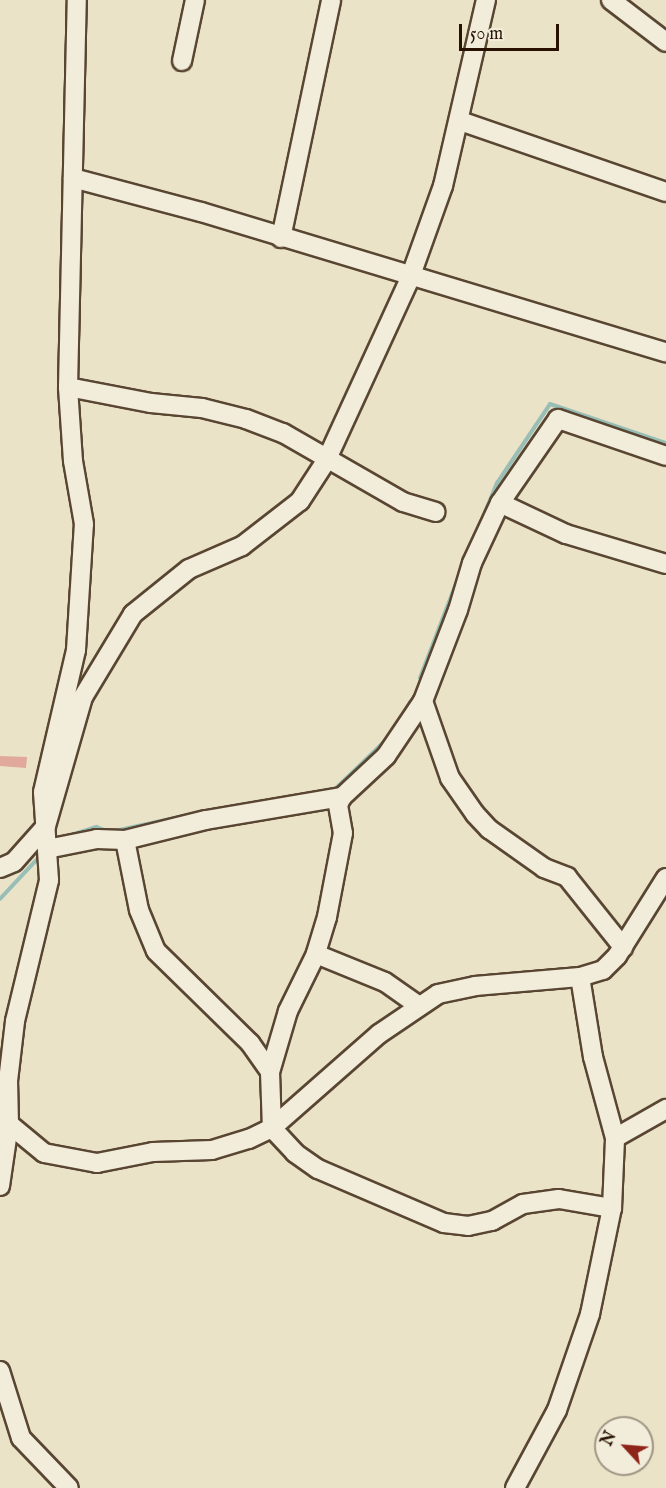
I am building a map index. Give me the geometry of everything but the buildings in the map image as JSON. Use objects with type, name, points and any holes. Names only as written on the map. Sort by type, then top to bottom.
[{"type":"street","points":[[0,1186],[9,1124],[8,1081],[15,1021],[49,880],[43,792],[48,761],[76,650],[83,541],[68,387],[77,0]]},
{"type":"street","points":[[182,61],[195,0]]},
{"type":"street","points":[[282,238],[331,0]]},
{"type":"street","points":[[0,868],[14,862],[46,826],[83,697],[133,615],[189,569],[242,546],[300,501],[326,461],[410,278],[443,186],[460,121],[486,0]]},
{"type":"street","points":[[611,0],[666,42]]},
{"type":"street","points":[[460,121],[666,192]]},
{"type":"street","points":[[73,178],[201,212],[410,278],[666,352]]},
{"type":"street","points":[[68,387],[151,403],[202,408],[246,419],[283,433],[326,461],[403,502],[436,512]]},
{"type":"street","points":[[612,1208],[559,1199],[523,1204],[492,1221],[468,1226],[444,1223],[318,1169],[272,1128],[270,1072],[288,1011],[316,954],[343,833],[338,806],[342,797],[386,756],[423,701],[458,610],[472,563],[500,503],[558,419],[666,456]]},
{"type":"street","points":[[500,503],[566,534],[666,564]]},
{"type":"street","points":[[423,701],[450,778],[475,814],[489,829],[544,868],[567,877],[623,947]]},
{"type":"street","points":[[47,849],[97,839],[125,840],[206,820],[342,797]]},
{"type":"street","points":[[125,840],[139,910],[156,951],[250,1043],[270,1072]]},
{"type":"street","points":[[9,1124],[44,1153],[97,1162],[153,1152],[212,1150],[272,1128],[379,1034],[438,994],[475,986],[580,977],[603,970],[623,947],[666,878]]},
{"type":"street","points":[[316,954],[385,981],[419,1006]]},
{"type":"street","points":[[515,1488],[557,1410],[581,1341],[612,1208],[615,1138],[593,1058],[580,977]]},
{"type":"street","points":[[615,1138],[666,1109]]},
{"type":"street","points":[[0,1371],[21,1438],[69,1488]]},
{"type":"waterway","points":[[474,539],[497,483],[550,404],[666,443]]},
{"type":"waterway","points":[[420,678],[462,568]]},
{"type":"waterway","points":[[405,712],[410,702]]},
{"type":"waterway","points":[[333,791],[388,738]]},
{"type":"waterway","points":[[62,838],[96,827],[110,832],[184,816]]},
{"type":"waterway","points":[[0,899],[42,854]]}]
